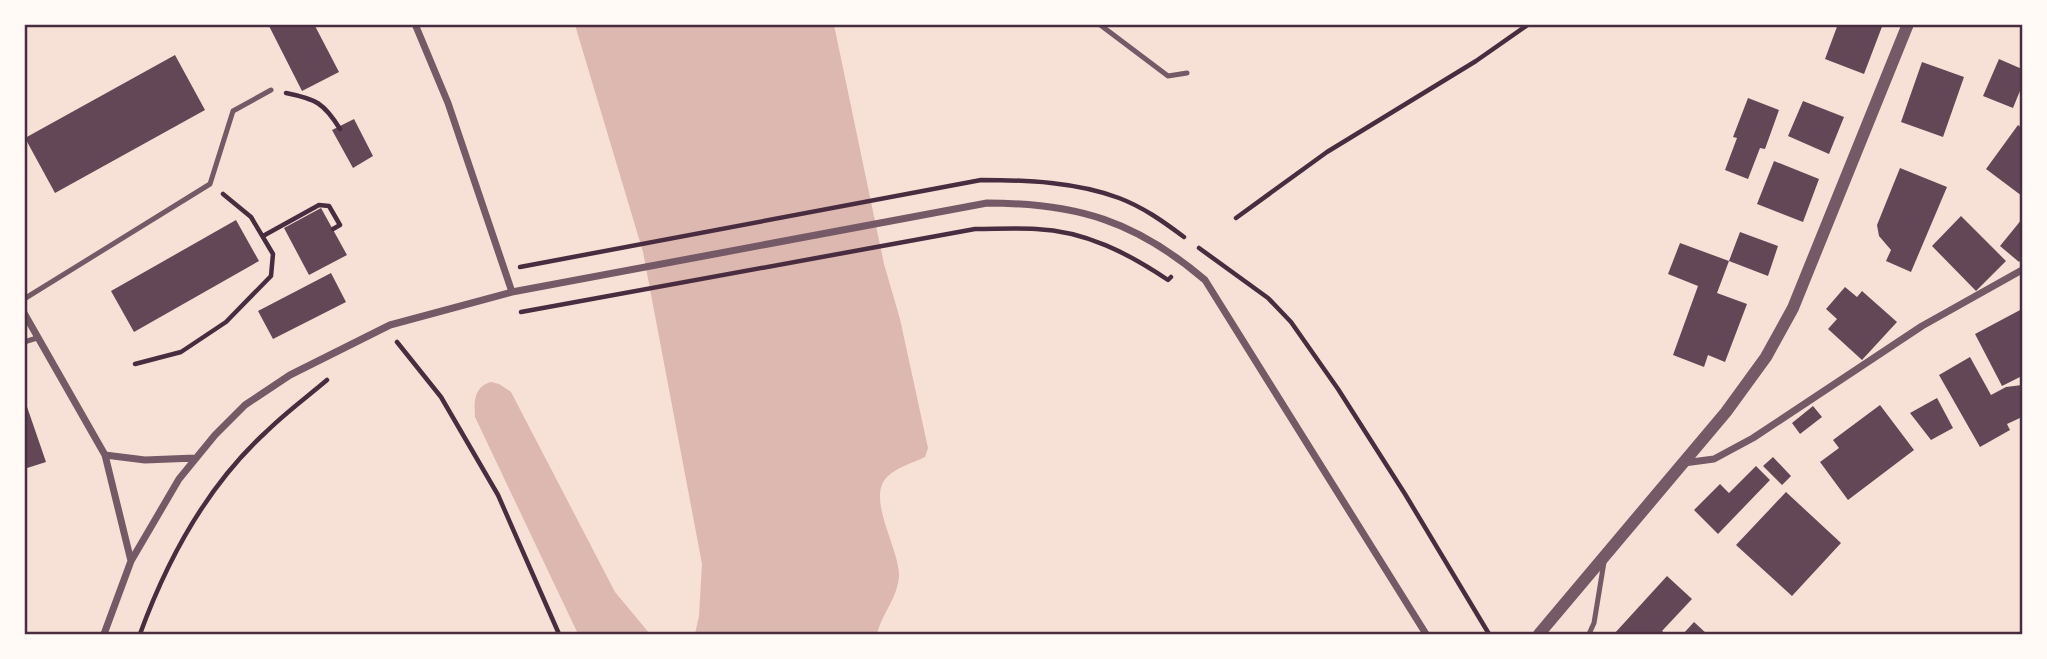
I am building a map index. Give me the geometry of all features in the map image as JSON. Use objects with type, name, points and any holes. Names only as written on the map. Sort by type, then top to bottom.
[{"type":"street","points":[[415,24],[449,103],[512,292]]},
{"type":"street","points":[[1539,635],[1726,412],[1766,357],[1793,308],[1908,24]]},
{"type":"street","points":[[104,635],[131,561],[179,479],[195,458],[245,405],[290,374],[390,325],[512,292],[598,275],[987,203],[1030,203],[1103,218],[1128,228],[1150,239],[1205,281],[1217,296],[1426,635]]},
{"type":"street","points":[[1683,463],[1714,460],[1753,438],[1922,326],[2022,270]]},
{"type":"street","points":[[24,313],[105,455],[131,561]]},
{"type":"street","points":[[105,455],[145,460],[195,458]]},
{"type":"lane","points":[[1099,24],[1168,76],[1187,73]]},
{"type":"lane","points":[[24,299],[210,184],[233,111],[271,90]]},
{"type":"lane","points":[[24,342],[37,338]]},
{"type":"lane","points":[[1589,635],[1594,623],[1605,555]]},
{"type":"path","points":[[1236,218],[1327,152],[1476,61],[1529,24]]},
{"type":"path","points":[[271,90],[313,98],[329,111],[340,130]]},
{"type":"path","points":[[506,270],[981,180],[1071,186]]},
{"type":"path","points":[[135,364],[181,352],[226,322],[271,276],[273,254],[251,217],[210,184]]},
{"type":"path","points":[[262,236],[320,205],[329,206],[340,225],[333,229]]},
{"type":"path","points":[[512,292],[516,313],[975,229],[1037,229],[1061,232],[1091,240],[1134,257],[1168,280],[1188,266]]},
{"type":"path","points":[[1202,250],[1268,298],[1292,321],[1390,471],[1489,635]]},
{"type":"path","points":[[390,325],[397,342],[440,397],[498,495],[559,635]]},
{"type":"path","points":[[386,347],[410,339]]},
{"type":"path","points":[[140,635],[154,596],[188,529],[227,475],[264,433],[331,376]]},
{"type":"shaded area","points":[[575,25],[834,25],[884,264],[900,319],[928,448],[925,457],[895,470],[881,486],[882,510],[899,575],[896,591],[877,634],[695,634],[699,616],[702,564],[643,252]]},
{"type":"shaded area","points":[[491,382],[511,392],[615,592],[650,634],[578,634],[475,417],[478,391]]},
{"type":"building","points":[[268,24],[314,24],[339,72],[302,91]]},
{"type":"building","points":[[1838,24],[1883,24],[1864,74],[1825,59]]},
{"type":"building","points":[[175,55],[205,110],[55,193],[25,138]]},
{"type":"building","points":[[1999,59],[2022,69],[2022,86],[2013,108],[1983,96]]},
{"type":"building","points":[[1922,62],[1964,77],[1943,137],[1901,122]]},
{"type":"building","points":[[1748,98],[1779,110],[1765,149],[1760,148],[1748,179],[1725,170],[1737,138],[1733,137]]},
{"type":"building","points":[[1803,101],[1844,117],[1829,154],[1788,136]]},
{"type":"building","points":[[354,119],[373,156],[353,168],[332,130]]},
{"type":"building","points":[[2018,125],[2022,128],[2022,196],[1986,169]]},
{"type":"building","points":[[1774,161],[1819,179],[1803,222],[1757,204]]},
{"type":"building","points":[[1900,168],[1947,187],[1911,272],[1886,261],[1891,250],[1879,236],[1877,225]]},
{"type":"building","points":[[321,208],[347,255],[309,275],[284,228]]},
{"type":"building","points":[[1961,216],[2006,261],[1976,291],[1932,246]]},
{"type":"building","points":[[2022,219],[2022,258],[2019,262],[2000,246]]},
{"type":"building","points":[[236,220],[259,261],[134,332],[111,291]]},
{"type":"building","points":[[1740,232],[1778,246],[1768,276],[1729,261]]},
{"type":"building","points":[[1680,243],[1729,261],[1717,293],[1747,304],[1725,362],[1708,355],[1704,367],[1673,355],[1698,286],[1668,274]]},
{"type":"building","points":[[331,273],[346,302],[273,339],[258,311]]},
{"type":"building","points":[[1845,287],[1857,297],[1862,291],[1897,322],[1862,360],[1828,329],[1837,319],[1826,309]]},
{"type":"building","points":[[2022,309],[2022,376],[2002,386],[1975,334]]},
{"type":"building","points":[[1970,357],[1991,395],[2006,387],[2022,385],[2022,417],[2007,424],[2010,430],[1980,447],[1939,375]]},
{"type":"building","points":[[24,398],[46,462],[24,469]]},
{"type":"building","points":[[1937,398],[1953,428],[1931,440],[1910,413]]},
{"type":"building","points":[[1880,405],[1914,450],[1848,500],[1820,462],[1839,448],[1833,440]]},
{"type":"building","points":[[1813,406],[1822,417],[1800,434],[1792,423]]},
{"type":"building","points":[[1773,457],[1791,476],[1782,485],[1763,466]]},
{"type":"building","points":[[1756,466],[1770,480],[1718,534],[1694,510],[1720,484],[1729,493]]},
{"type":"building","points":[[1786,492],[1841,543],[1792,596],[1736,545]]},
{"type":"building","points":[[1667,576],[1692,599],[1662,631],[1666,634],[1614,634]]},
{"type":"building","points":[[1694,622],[1707,634],[1683,634]]}]
